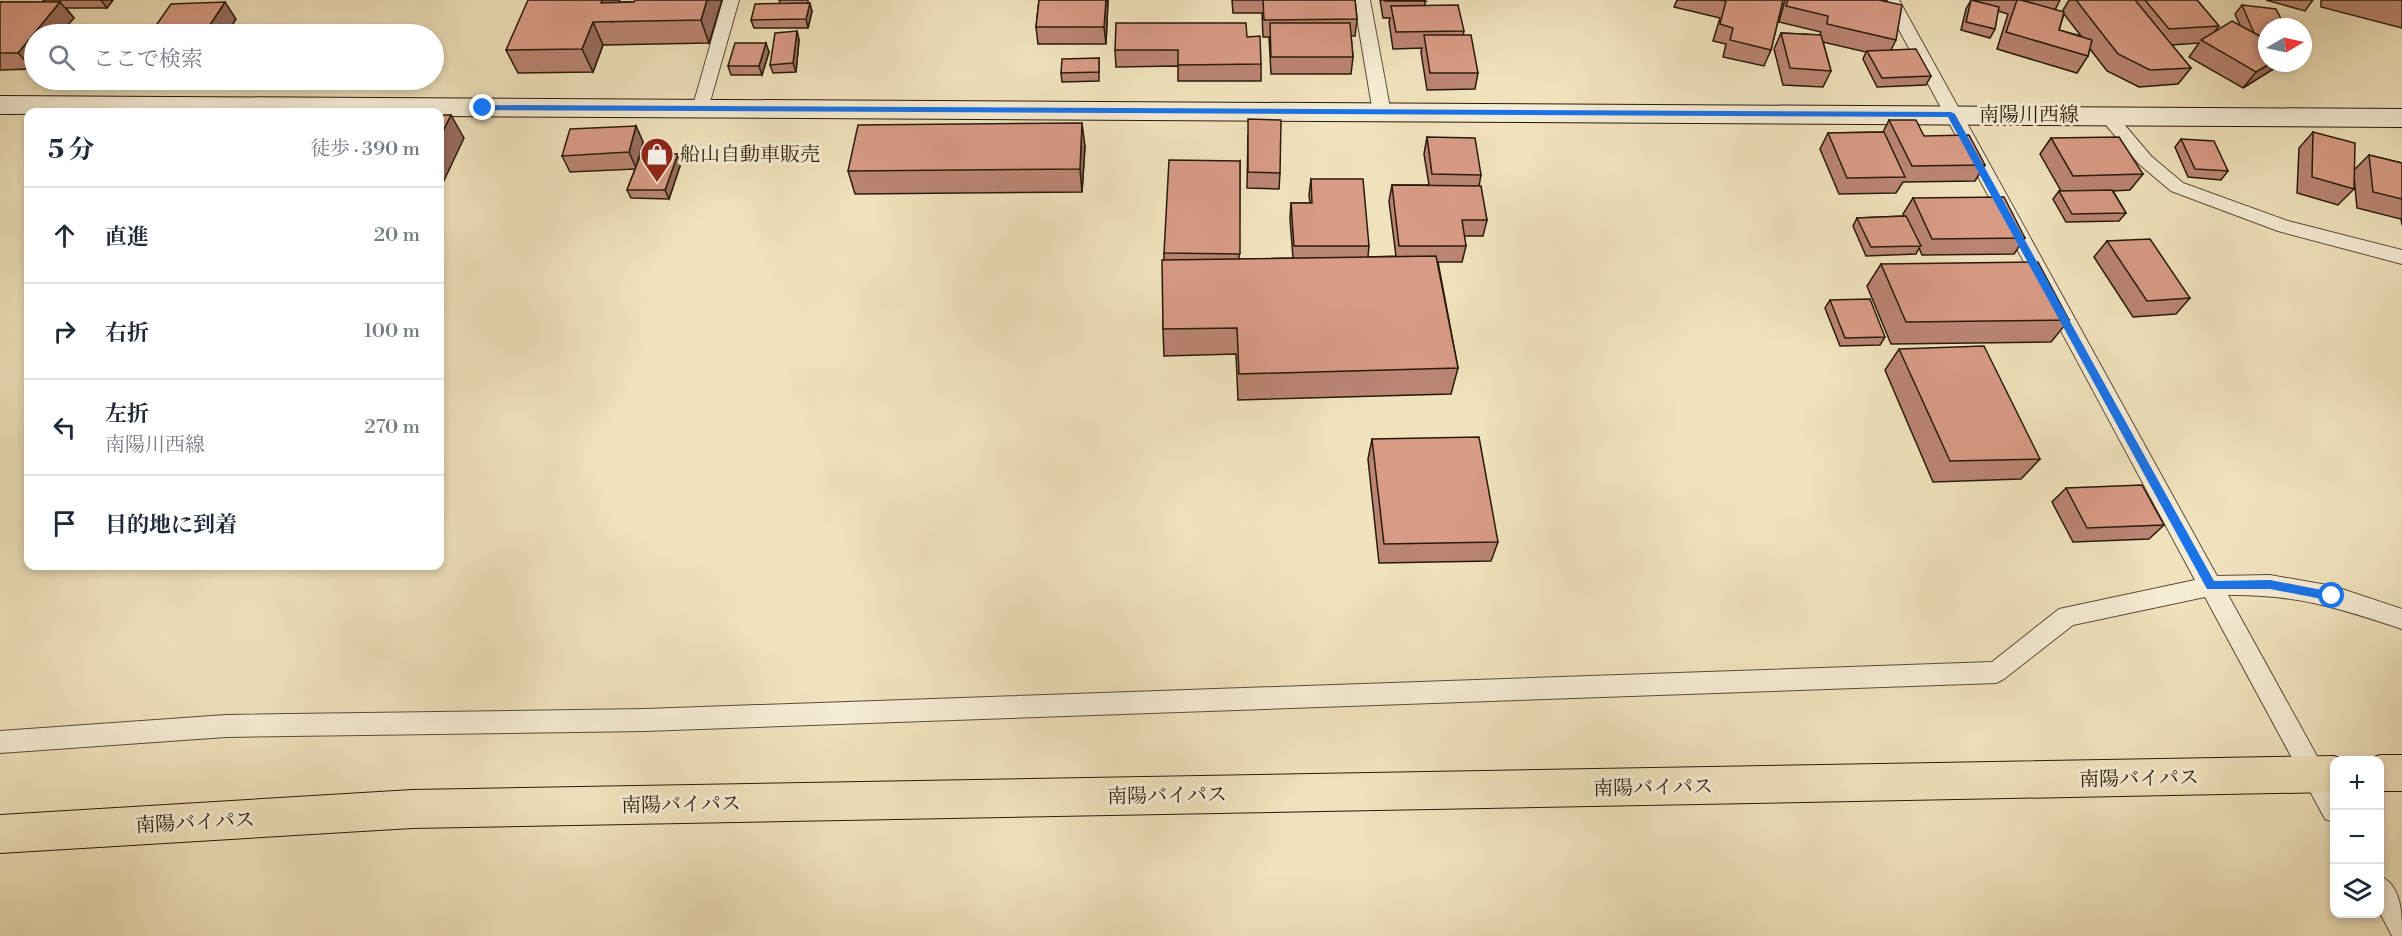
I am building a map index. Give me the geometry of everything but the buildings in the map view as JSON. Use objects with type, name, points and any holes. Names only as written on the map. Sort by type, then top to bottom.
[{"type":"highway","points":[[2384,773],[2402,773]]},
{"type":"highway","name":"南陽バイパス","points":[[0,834],[412,809],[2324,775]]},
{"type":"main road","name":"南陽川西線","points":[[0,105],[2402,117]]},
{"type":"lane","points":[[700,109],[731,0]]},
{"type":"lane","points":[[1362,0],[1382,113]]},
{"type":"lane","points":[[1891,0],[1951,114],[2211,586],[2324,775],[2330,796]]},
{"type":"lane","points":[[2106,114],[2145,160],[2177,187],[2284,226],[2402,257]]},
{"type":"lane","points":[[0,742],[226,726],[645,720],[1996,672],[2067,616],[2211,586],[2270,585],[2332,596],[2402,619]]},
{"type":"lane","points":[[2384,897],[2402,928]]},
{"type":"place","name":"船山自動車販売","points":[[657,183]]},
{"type":"route","points":[[483,108],[1951,114],[2211,586],[2270,585],[2332,596]]}]
